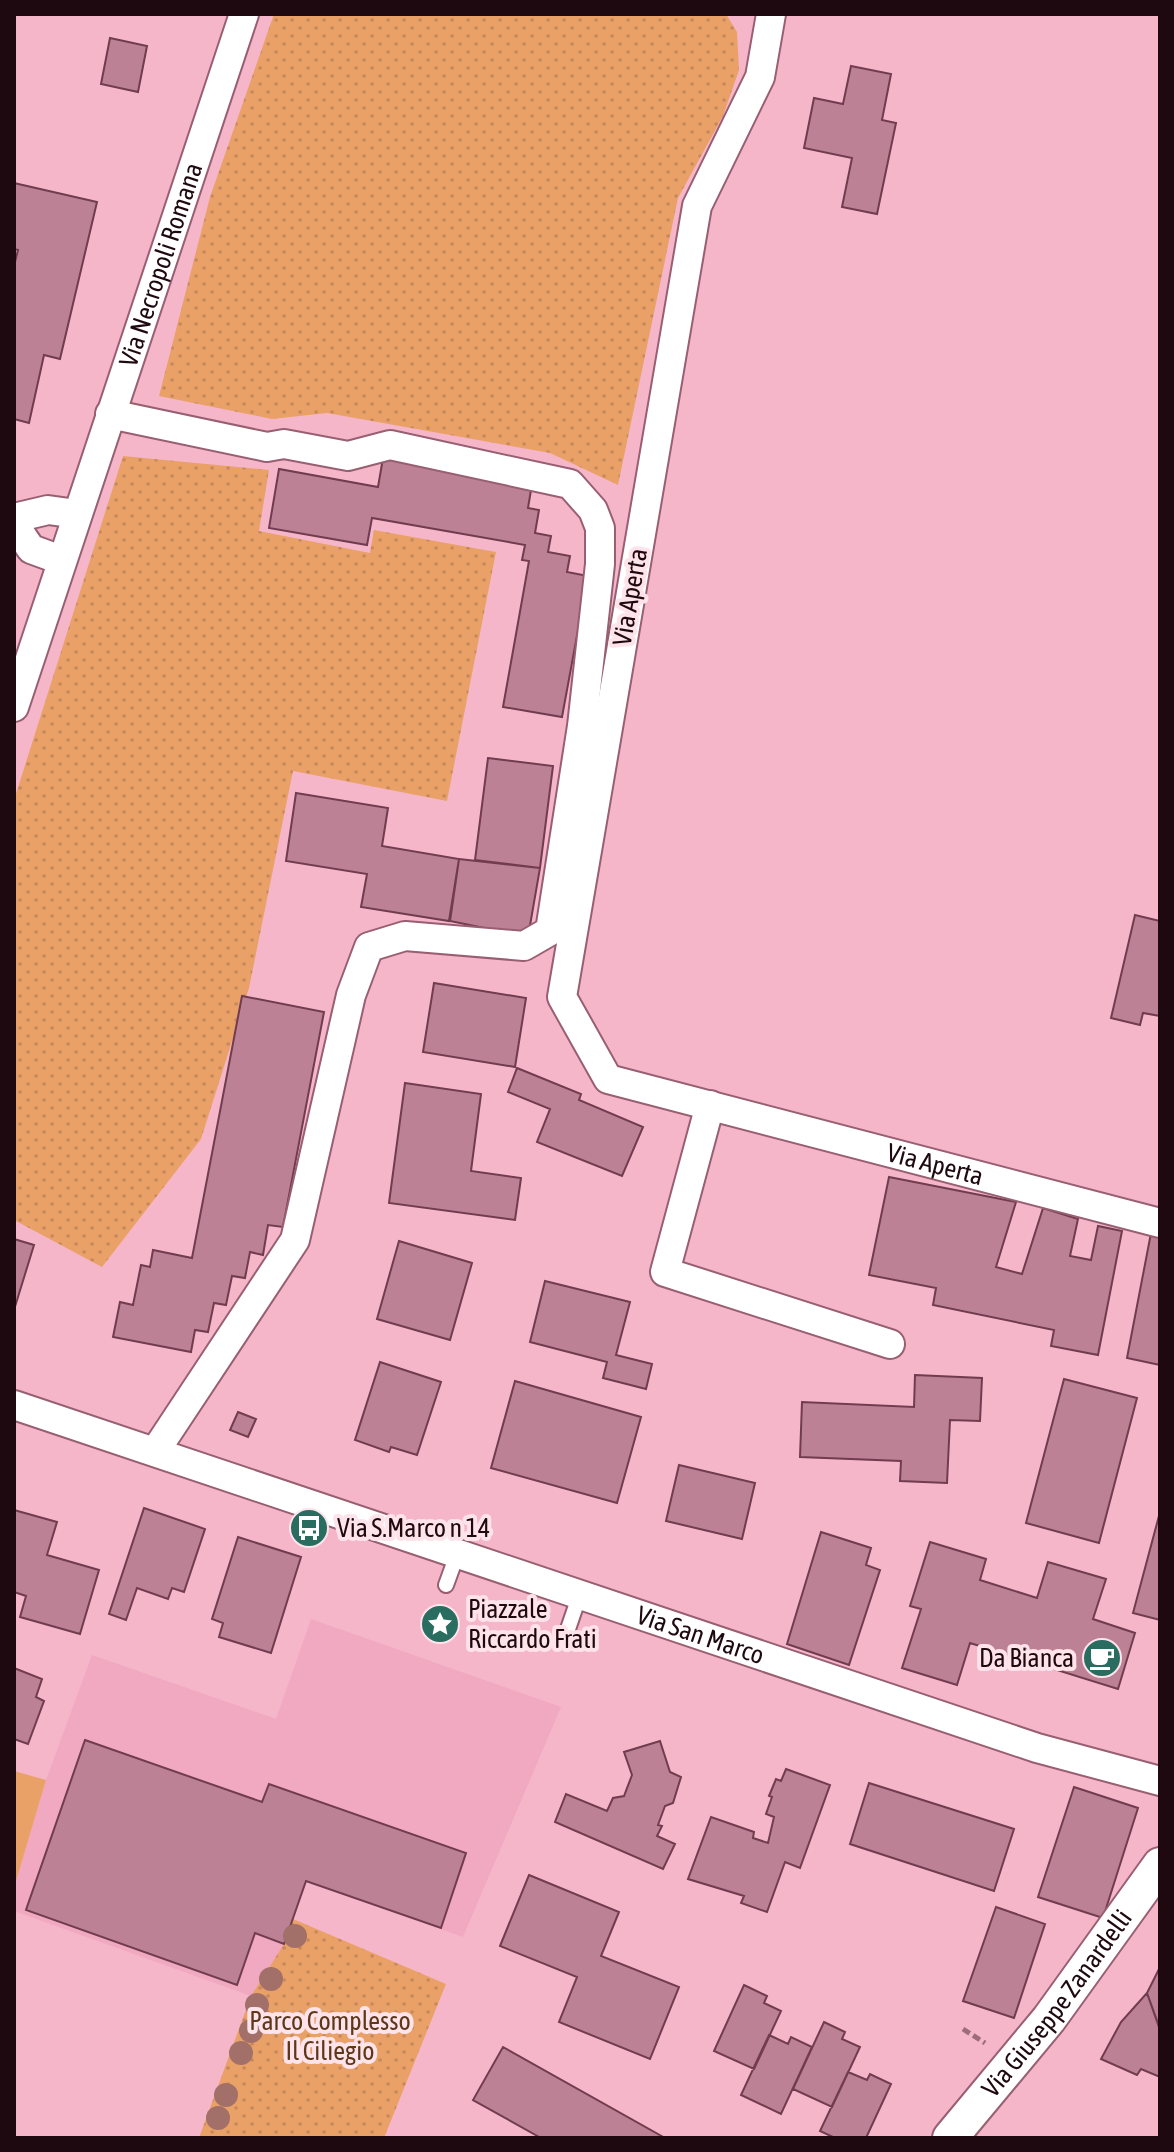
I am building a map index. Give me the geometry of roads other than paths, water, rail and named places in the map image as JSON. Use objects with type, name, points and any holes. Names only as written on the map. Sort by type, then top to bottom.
[{"type":"street","name":"Via Necropoli Romana","points":[[14,707],[244,14]]},
{"type":"street","name":"Via Aperta","points":[[771,14],[760,77],[697,206],[562,997],[608,1079],[1160,1223]]},
{"type":"street","name":"Via Aperta","points":[[110,414],[267,447],[284,444],[348,456],[390,445],[570,484],[593,510],[600,528],[600,564],[582,726],[550,931],[524,946],[405,936],[369,947],[351,995],[295,1240],[156,1450]]},
{"type":"street","points":[[14,518],[48,510],[77,514]]},
{"type":"street","points":[[14,524],[31,549],[61,560]]},
{"type":"street","points":[[710,1105],[665,1272],[890,1344]]},
{"type":"street","name":"Via San Marco","points":[[14,1405],[156,1450],[1037,1748],[1160,1781]]},
{"type":"street","name":"Via Giuseppe Zanardelli","points":[[950,2138],[1049,2019],[1160,1865]]},
{"type":"lane","points":[[446,1585],[458,1552]]},
{"type":"lane","points":[[568,1629],[580,1594]]},
{"type":"place","name":"Via S.Marco n 14","points":[[309,1528]]},
{"type":"place","name":"Piazzale Riccardo Frati","points":[[440,1624]]},
{"type":"place","name":"Da Bianca","points":[[1102,1658]]},
{"type":"park label","name":"Parco Complesso Il Ciliegio","points":[[330,2036]]}]
